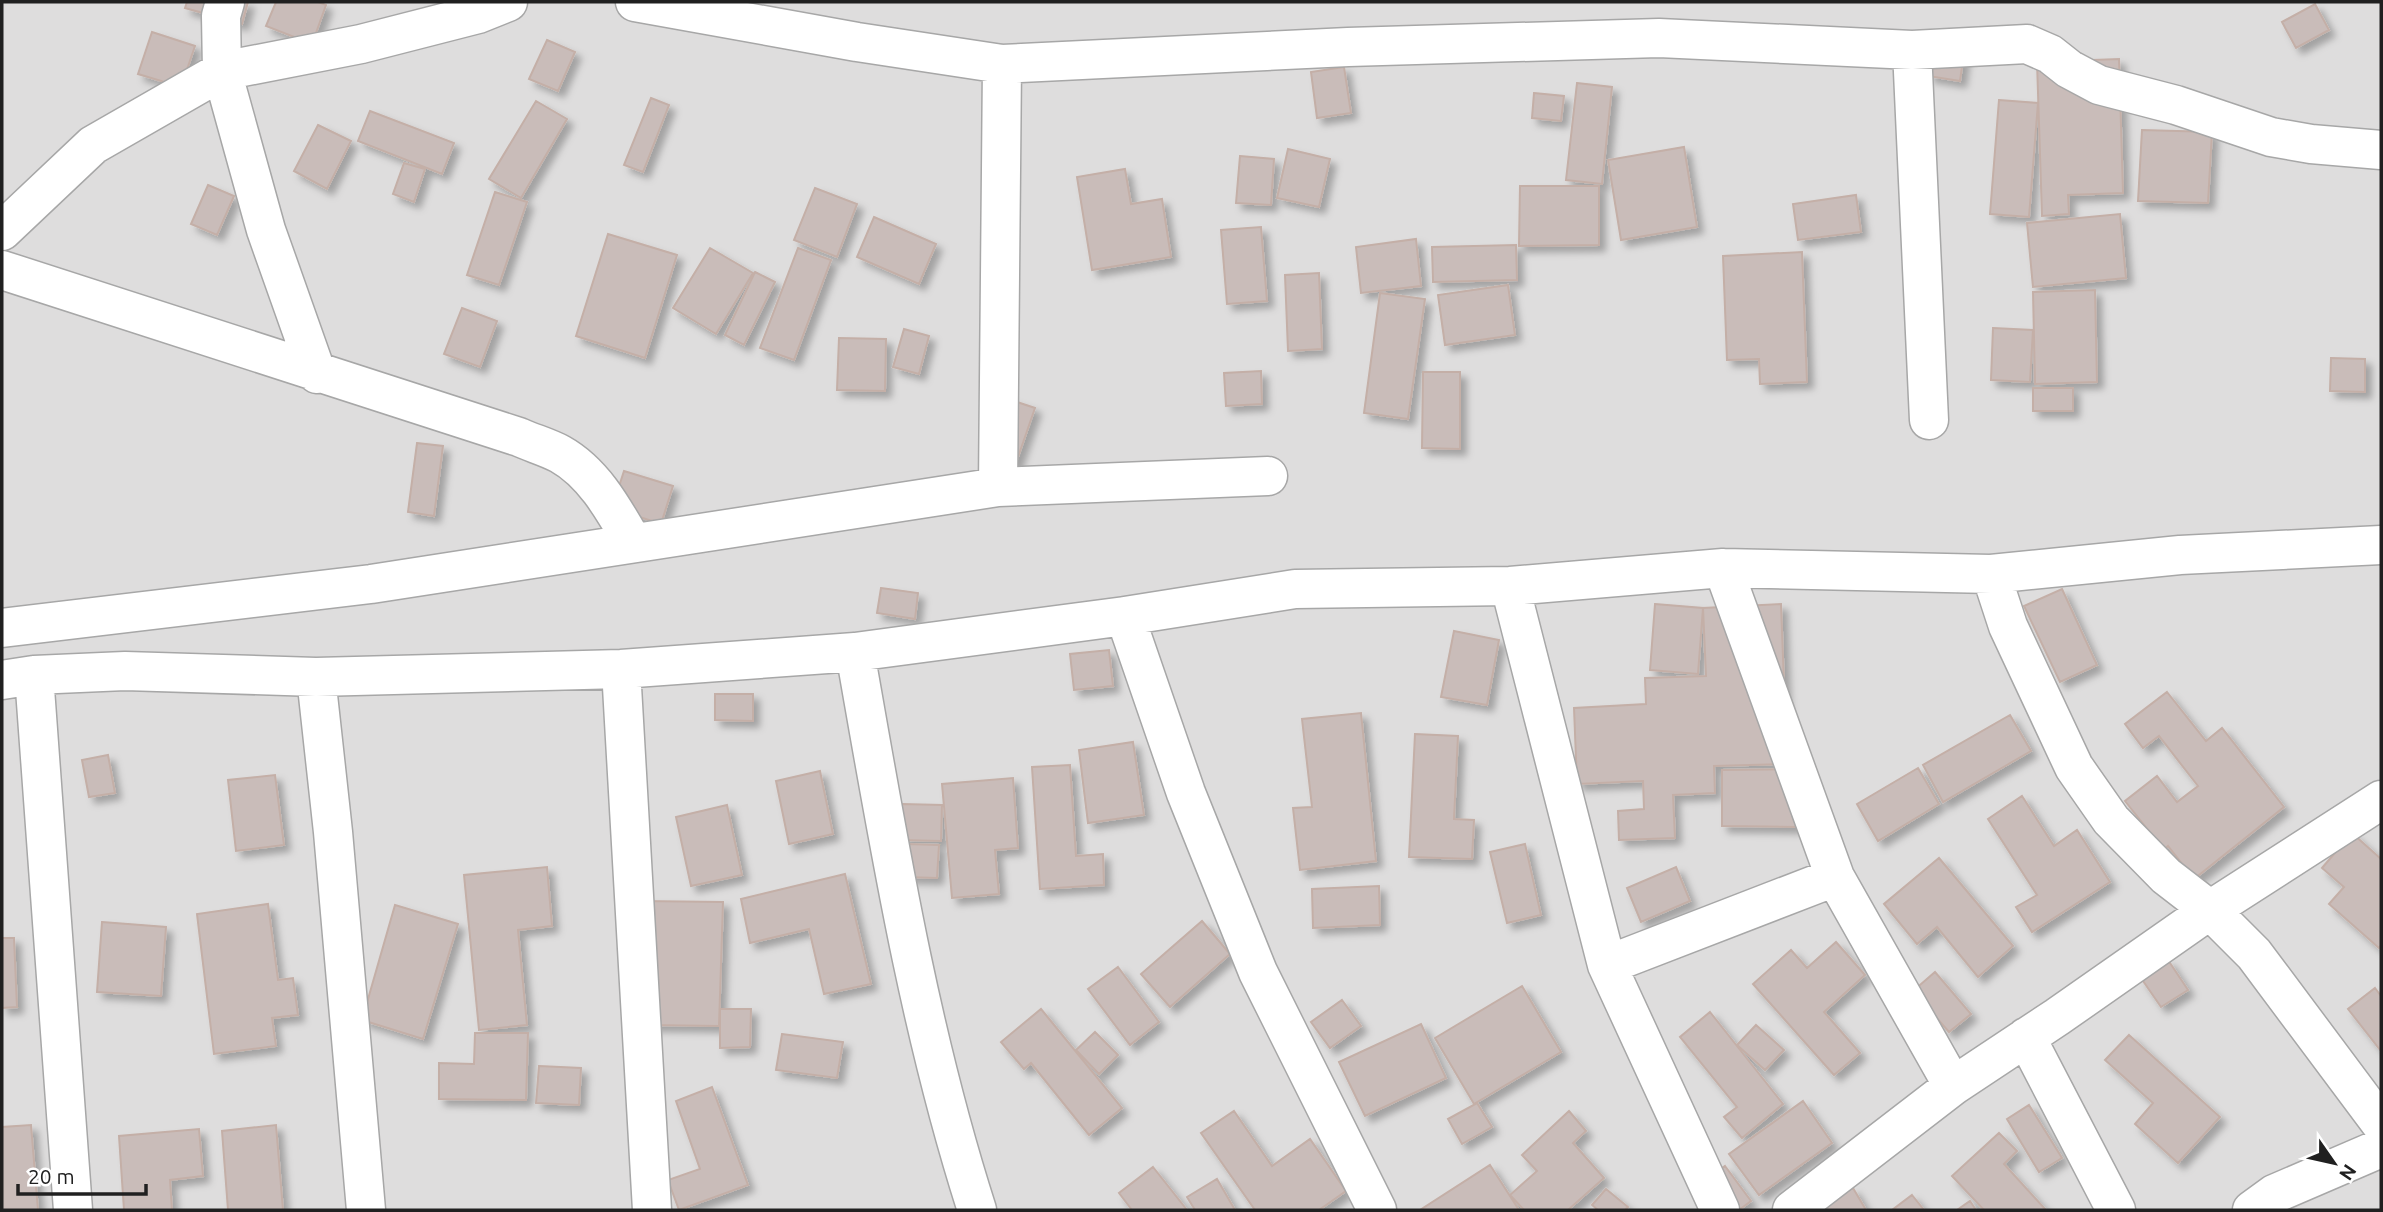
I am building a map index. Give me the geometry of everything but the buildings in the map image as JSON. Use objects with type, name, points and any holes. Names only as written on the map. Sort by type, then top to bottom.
[{"type":"street","points":[[2,230],[93,145],[222,71],[361,44],[478,14],[508,2]]},
{"type":"street","points":[[635,2],[857,42],[1002,64],[1348,47],[1659,38],[1912,50],[2027,44],[2050,54],[2069,69],[2099,85],[2176,105],[2271,137],[2311,144],[2381,150]]},
{"type":"street","points":[[220,7],[222,71],[266,230],[317,374]]},
{"type":"street","points":[[1912,50],[1929,420]]},
{"type":"street","points":[[998,487],[1002,64]]},
{"type":"street","points":[[2,271],[519,438],[559,454],[581,469],[595,484],[617,514],[633,543]]},
{"type":"street","points":[[2,628],[371,584],[998,487],[1268,476]]},
{"type":"street","points":[[73,1210],[18,678],[125,671],[316,677],[621,669],[855,652],[1125,616],[1295,589],[1510,586],[1723,568],[1991,574],[2180,555],[2381,545]]},
{"type":"street","points":[[1723,568],[1835,877],[1952,1086]]},
{"type":"street","points":[[1991,574],[2008,626],[2074,767],[2111,820],[2166,876],[2210,910],[2254,954],[2381,1124]]},
{"type":"street","points":[[1510,586],[1607,965],[1720,1210]]},
{"type":"street","points":[[1125,616],[1186,793],[1258,972],[1377,1210]]},
{"type":"street","points":[[855,652],[894,877],[954,1139],[977,1210]]},
{"type":"street","points":[[621,669],[652,1210]]},
{"type":"street","points":[[316,677],[333,832],[366,1210]]},
{"type":"street","points":[[1792,1210],[1952,1086],[2057,1017],[2210,910],[2381,800]]},
{"type":"street","points":[[1607,965],[1835,877]]},
{"type":"street","points":[[2026,1037],[2116,1210]]},
{"type":"street","points":[[2252,1210],[2274,1194],[2381,1148]]},
{"type":"shaded area","points":[[2,2],[2381,2],[2381,1210],[2,1210]]}]
